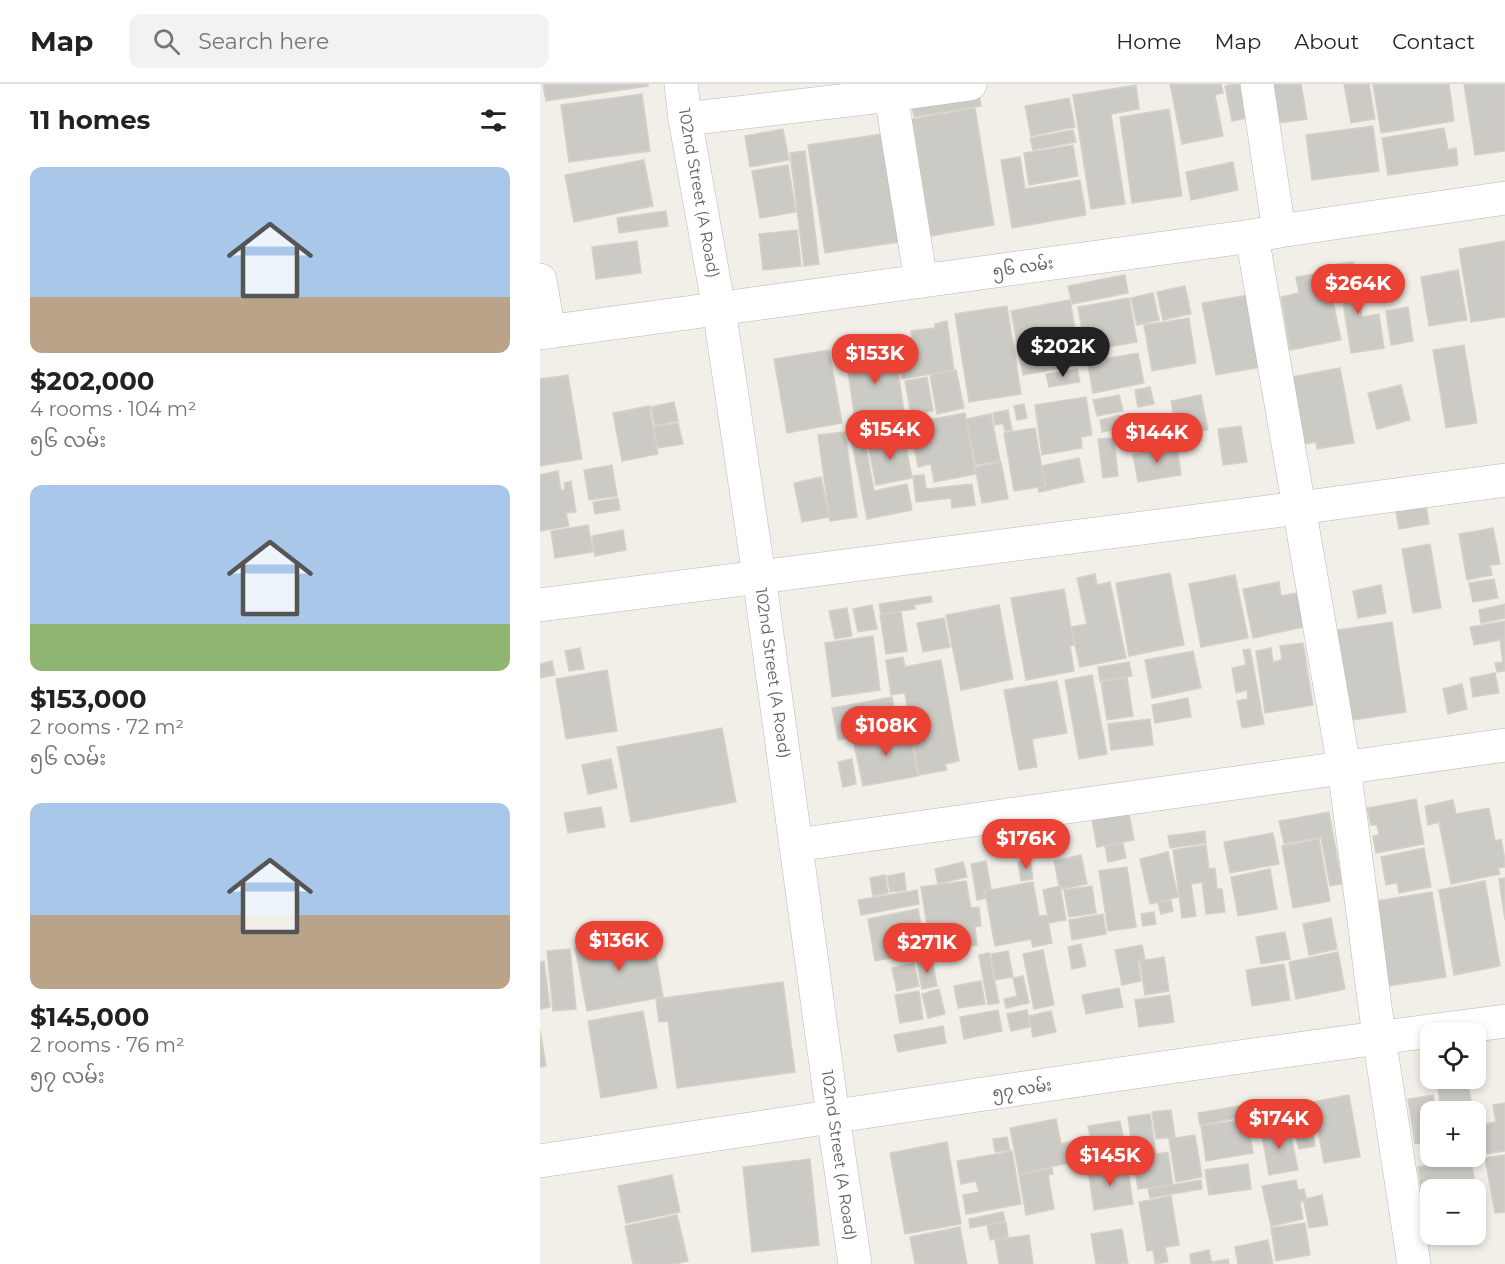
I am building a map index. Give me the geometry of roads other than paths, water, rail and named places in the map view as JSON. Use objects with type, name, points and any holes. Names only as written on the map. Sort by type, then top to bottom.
[{"type":"street","name":"102nd Street (A Road)","points":[[681,84],[719,309],[759,576],[855,1264]]},
{"type":"street","points":[[686,119],[970,84]]},
{"type":"street","points":[[1257,84],[1265,233],[1299,508],[1344,767],[1379,1037],[1414,1264]]},
{"type":"street","points":[[891,95],[921,281]]},
{"type":"street","name":"၅၆ လမ်း","points":[[545,332],[1505,198]]},
{"type":"street","points":[[540,280],[545,332]]},
{"type":"street","points":[[540,605],[1505,480]]},
{"type":"street","points":[[796,845],[1505,745]]},
{"type":"street","name":"၅၇ လမ်း","points":[[540,1161],[833,1116],[1505,1021]]}]
